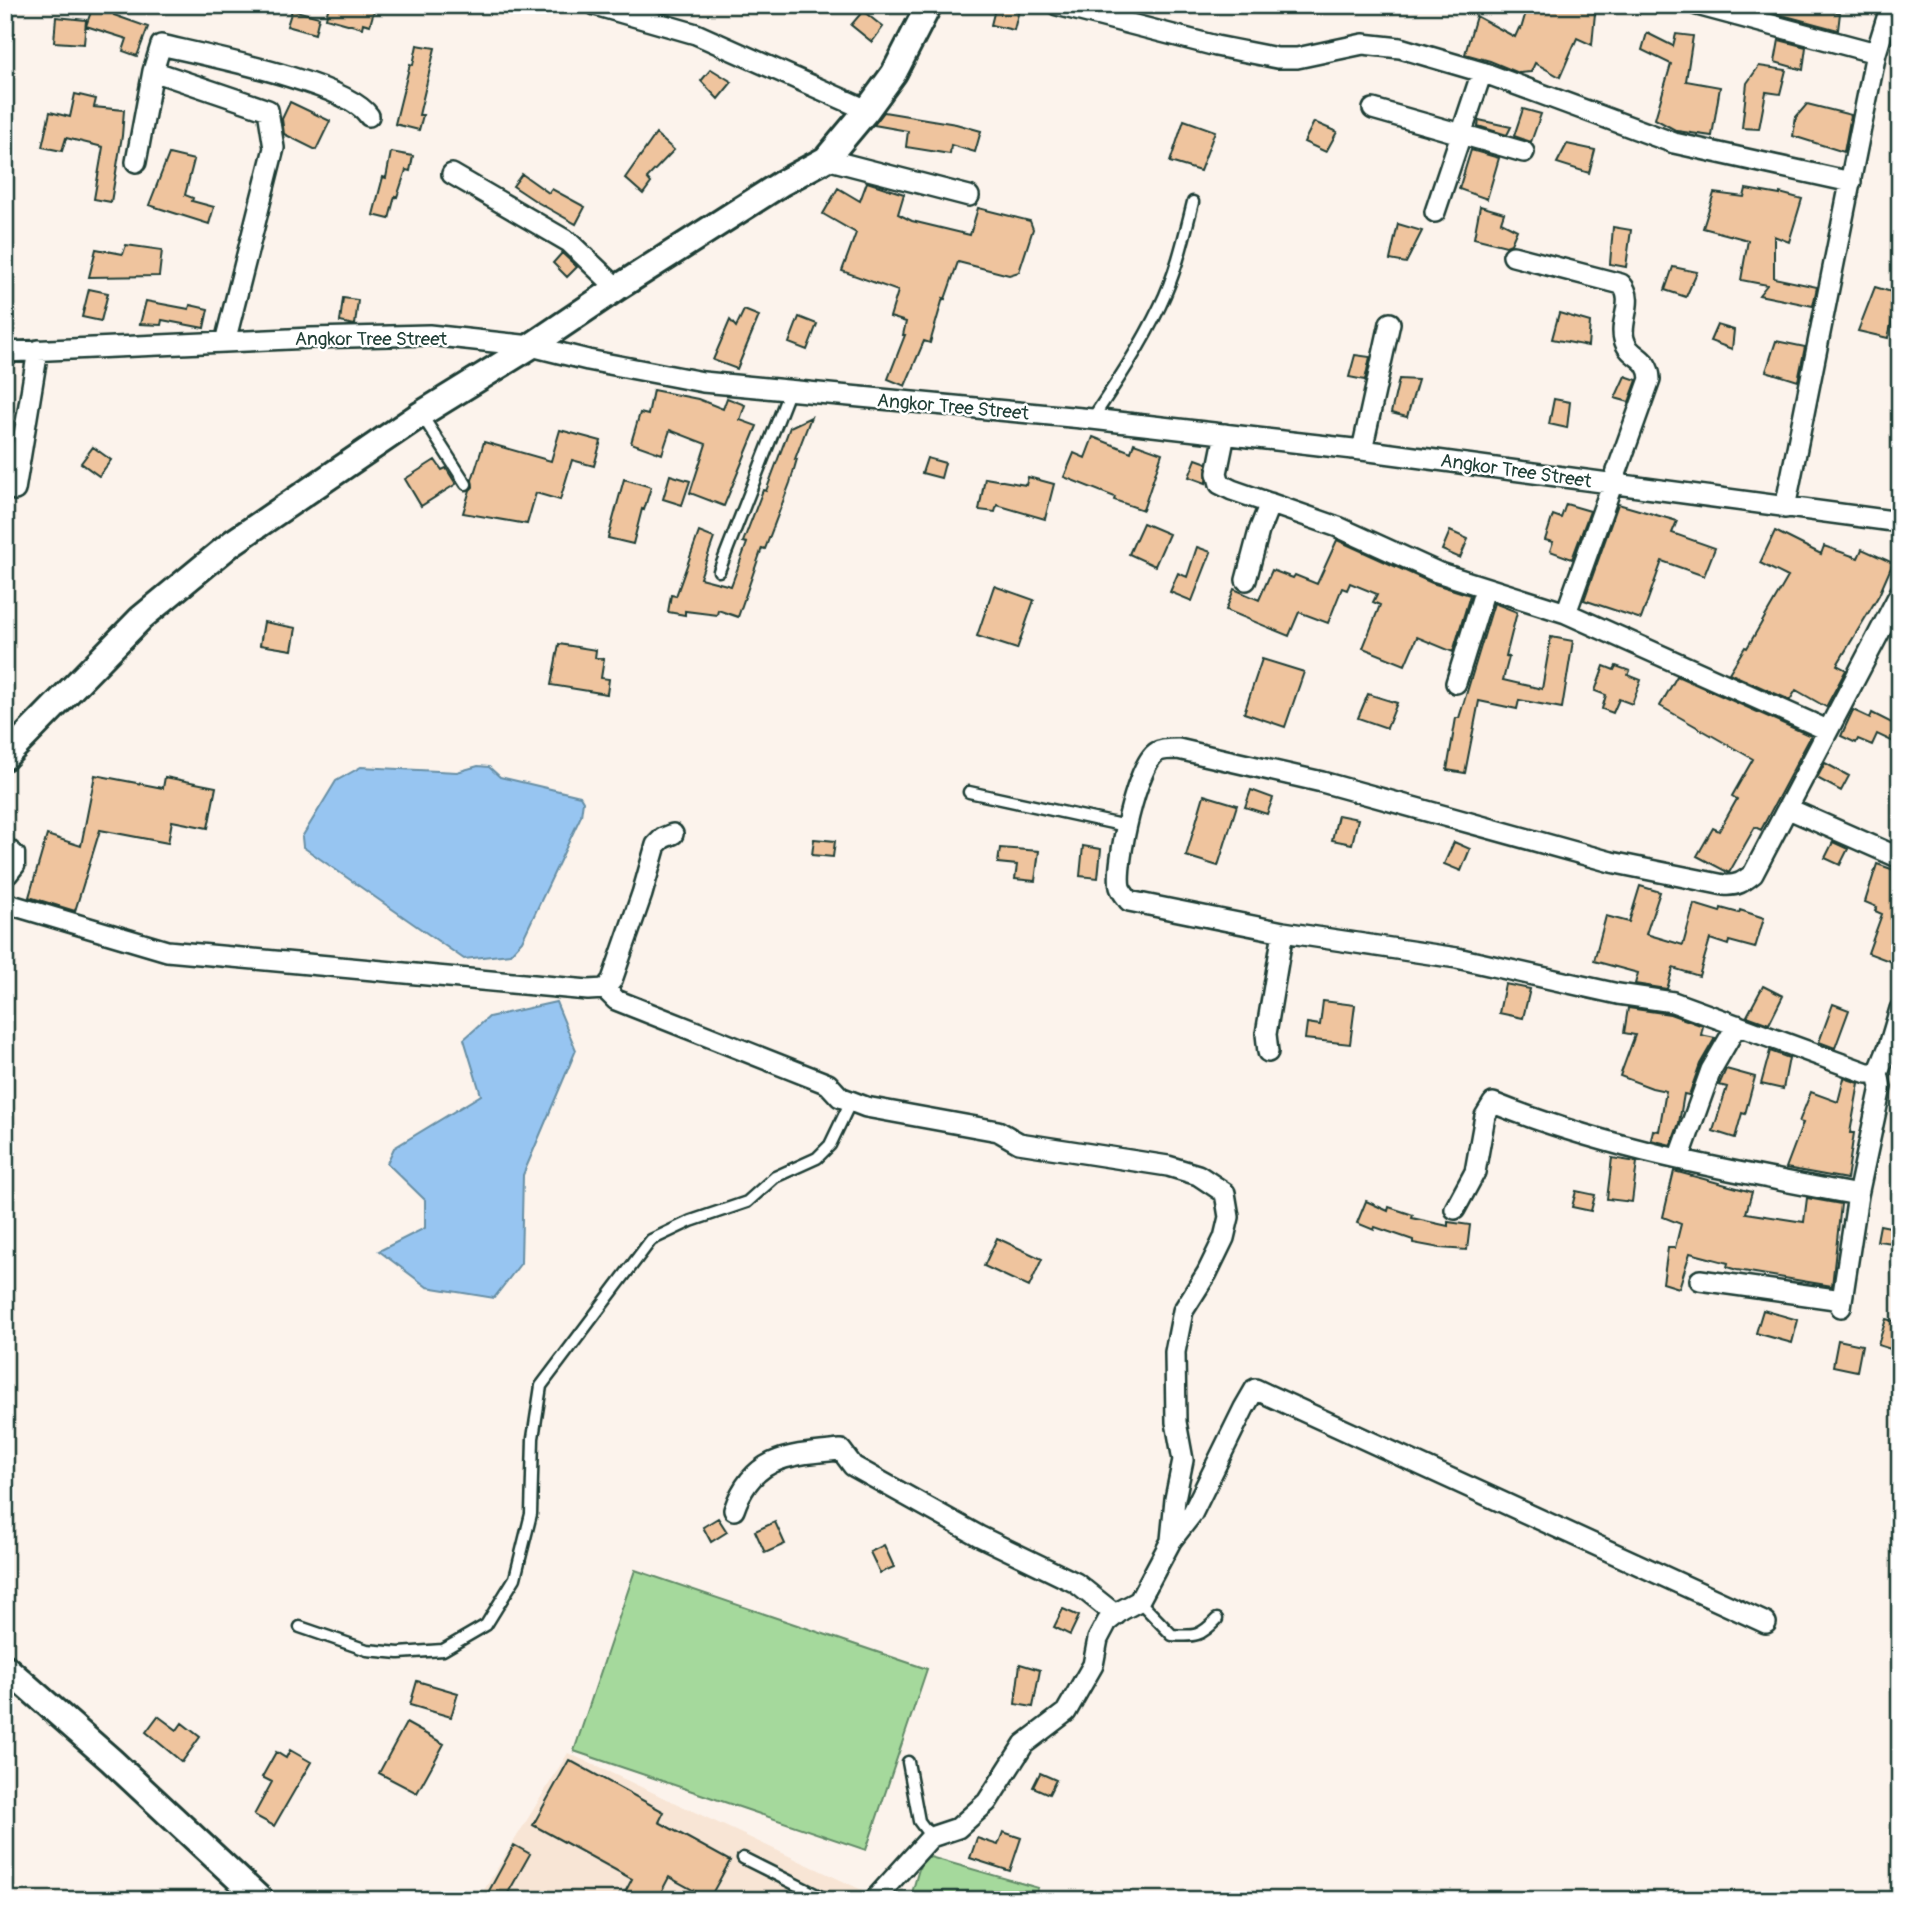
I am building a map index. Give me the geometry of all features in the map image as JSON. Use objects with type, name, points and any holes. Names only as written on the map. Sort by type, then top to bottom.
[{"type":"street","points":[[595,5],[696,34],[867,110]]},
{"type":"street","points":[[5,757],[141,618],[232,543],[421,414],[782,183],[826,159],[867,110],[894,72],[929,5]]},
{"type":"street","points":[[1057,5],[1216,46],[1277,58],[1297,58],[1363,44],[1399,48],[1482,72],[1674,143],[1851,182]]},
{"type":"street","points":[[1697,5],[1876,53]]},
{"type":"street","points":[[1785,508],[1876,53],[1892,29],[1891,5]]},
{"type":"street","points":[[136,162],[153,71],[161,46],[238,63],[331,91],[358,105],[369,116]]},
{"type":"street","points":[[153,71],[268,110],[274,148],[225,342]]},
{"type":"street","points":[[1435,212],[1482,72]]},
{"type":"street","points":[[1373,109],[1524,152]]},
{"type":"street","points":[[826,159],[969,196]]},
{"type":"street","points":[[452,174],[569,242],[617,288]]},
{"type":"street","points":[[1513,256],[1621,284],[1625,289],[1628,306],[1624,342],[1632,354],[1646,362],[1649,370],[1650,379],[1566,613]]},
{"type":"street","points":[[1362,450],[1390,323]]},
{"type":"street","name":"Angkor Tree Street","points":[[5,352],[429,335],[530,346],[703,382],[1092,419],[1362,450],[1900,522]]},
{"type":"street","points":[[15,490],[38,350]]},
{"type":"street","points":[[1226,435],[1217,473],[1220,484],[1232,491],[1338,527],[1437,572],[1566,613],[1827,730]]},
{"type":"street","points":[[1246,580],[1259,531],[1270,503]]},
{"type":"street","points":[[1456,683],[1485,589]]},
{"type":"street","points":[[1878,1073],[1867,1073],[1673,1002],[1618,994],[1446,956],[1283,932],[1129,901],[1120,888],[1120,863],[1126,826],[1146,763],[1157,751],[1178,749],[1322,782],[1611,862],[1733,886],[1744,882],[1753,874],[1900,593]]},
{"type":"street","points":[[1788,808],[1900,858]]},
{"type":"street","points":[[605,989],[619,964],[656,845],[673,834]]},
{"type":"street","points":[[5,903],[166,951],[588,990],[605,989],[616,1000],[828,1084],[840,1097],[866,1107],[998,1131],[1019,1143],[1168,1166],[1198,1175],[1225,1194],[1229,1217],[1224,1238],[1207,1273],[1183,1311],[1175,1352],[1177,1422],[1183,1460],[1175,1499],[1171,1541]]},
{"type":"street","points":[[1268,1052],[1266,1034],[1283,932]]},
{"type":"street","points":[[1700,1280],[1841,1303],[1858,1195],[1881,1087],[1878,1073],[1900,1009]]},
{"type":"street","points":[[1679,1159],[1712,1070],[1737,1025]]},
{"type":"street","points":[[1455,1209],[1475,1172],[1485,1116],[1493,1103],[1558,1128],[1679,1159],[1858,1195]]},
{"type":"street","points":[[874,1900],[931,1837],[958,1828],[987,1802],[1024,1744],[1066,1712],[1093,1665],[1098,1639],[1107,1622],[1139,1601],[1171,1541],[1192,1514],[1255,1389],[1766,1623]]},
{"type":"street","points":[[734,1510],[744,1485],[768,1464],[798,1454],[841,1450],[853,1465],[979,1536],[1076,1583],[1116,1615]]},
{"type":"street","points":[[5,1667],[111,1760],[261,1900]]},
{"type":"lane","points":[[1092,419],[1133,358],[1161,306],[1177,265],[1193,202]]},
{"type":"lane","points":[[719,571],[789,392]]},
{"type":"lane","points":[[421,414],[466,484]]},
{"type":"lane","points":[[969,792],[1126,826]]},
{"type":"lane","points":[[5,844],[9,844],[19,853],[19,867],[11,877],[5,878]]},
{"type":"lane","points":[[300,1627],[367,1650],[399,1653],[443,1650],[486,1625],[515,1578],[531,1514],[533,1438],[541,1385],[651,1240],[691,1221],[747,1202],[775,1177],[817,1158],[830,1145],[851,1101]]},
{"type":"lane","points":[[1139,1601],[1172,1635],[1192,1637],[1206,1632],[1217,1619]]},
{"type":"lane","points":[[908,1762],[919,1821],[931,1837]]},
{"type":"lane","points":[[743,1858],[827,1900]]},
{"type":"shaded area","points":[[568,1753],[862,1890],[857,1900],[478,1900]]},
{"type":"green space","points":[[635,1570],[927,1669],[866,1850],[574,1751]]},
{"type":"green space","points":[[923,1855],[1038,1888],[1034,1900],[910,1900]]},
{"type":"water","points":[[478,766],[489,767],[500,777],[580,796],[583,801],[581,816],[522,941],[510,954],[464,959],[303,847],[302,837],[336,781],[361,767],[457,772]]},
{"type":"water","points":[[556,1002],[576,1050],[523,1175],[521,1263],[494,1298],[427,1287],[379,1251],[425,1228],[425,1200],[387,1163],[394,1148],[481,1095],[464,1039],[489,1017]]},
{"type":"building","points":[[100,5],[117,5],[114,15],[148,27],[137,56],[123,51],[127,39],[86,26],[92,9],[98,11]]},
{"type":"building","points":[[329,5],[353,5],[374,11],[370,25],[363,23],[362,28],[326,18]]},
{"type":"building","points":[[996,5],[1019,10],[1014,30],[991,25]]},
{"type":"building","points":[[1528,5],[1577,5],[1595,13],[1592,45],[1577,38],[1560,77],[1535,63],[1531,72],[1519,73],[1465,54],[1476,16],[1515,37],[1519,28],[1521,29]]},
{"type":"building","points":[[1767,5],[1810,5],[1840,13],[1838,30],[1767,11]]},
{"type":"building","points":[[292,10],[319,17],[315,34],[287,26]]},
{"type":"building","points":[[863,11],[883,27],[872,42],[851,25]]},
{"type":"building","points":[[56,17],[86,20],[84,44],[54,42]]},
{"type":"building","points":[[1647,33],[1673,46],[1676,34],[1693,36],[1686,81],[1720,87],[1712,136],[1677,131],[1655,119],[1671,64],[1642,50]]},
{"type":"building","points":[[1779,40],[1806,47],[1803,70],[1775,62]]},
{"type":"building","points":[[417,45],[435,48],[419,115],[423,115],[419,130],[395,124]]},
{"type":"building","points":[[1759,66],[1786,70],[1780,94],[1766,92],[1759,129],[1742,128],[1747,83]]},
{"type":"building","points":[[711,69],[732,82],[718,99],[701,81]]},
{"type":"building","points":[[75,94],[96,99],[94,107],[124,110],[111,202],[94,199],[103,147],[66,138],[62,151],[42,147],[50,112],[70,117]]},
{"type":"building","points":[[290,102],[330,121],[316,150],[284,134],[282,119]]},
{"type":"building","points":[[1807,104],[1851,115],[1844,152],[1793,136],[1796,117]]},
{"type":"building","points":[[1523,109],[1541,114],[1531,142],[1514,136]]},
{"type":"building","points":[[884,112],[981,131],[975,152],[951,145],[950,154],[906,147],[908,131],[874,125]]},
{"type":"building","points":[[1184,120],[1215,131],[1200,171],[1170,162]]},
{"type":"building","points":[[1479,120],[1511,127],[1507,135],[1478,126]]},
{"type":"building","points":[[1314,122],[1337,132],[1326,152],[1304,142]]},
{"type":"building","points":[[656,134],[674,150],[647,178],[651,183],[643,194],[625,178]]},
{"type":"building","points":[[1567,144],[1595,150],[1589,173],[1557,163]]},
{"type":"building","points":[[1471,150],[1499,158],[1487,199],[1459,189]]},
{"type":"building","points":[[391,152],[413,156],[410,171],[406,170],[397,197],[395,196],[389,219],[373,215],[383,177],[386,178]]},
{"type":"building","points":[[169,154],[194,160],[185,195],[193,198],[192,201],[214,207],[209,224],[149,205]]},
{"type":"building","points":[[522,174],[549,193],[552,189],[585,207],[576,224],[513,186]]},
{"type":"building","points":[[867,182],[904,194],[898,214],[912,221],[970,235],[978,208],[1030,221],[1033,229],[1019,272],[1009,275],[958,262],[945,299],[943,298],[930,343],[924,341],[905,386],[888,379],[905,335],[906,322],[890,317],[898,291],[842,271],[856,233],[823,214],[838,188],[860,201]]},
{"type":"building","points":[[1746,189],[1802,199],[1789,242],[1774,236],[1774,278],[1817,287],[1813,306],[1759,295],[1767,285],[1741,280],[1748,240],[1703,228],[1714,193],[1744,197]]},
{"type":"building","points":[[1480,206],[1504,213],[1501,222],[1517,230],[1511,244],[1506,246],[1474,238]]},
{"type":"building","points":[[1398,224],[1422,231],[1406,263],[1390,260]]},
{"type":"building","points":[[1613,227],[1631,230],[1626,267],[1610,264]]},
{"type":"building","points":[[126,245],[162,250],[159,276],[89,277],[96,249],[123,254]]},
{"type":"building","points":[[562,253],[577,267],[567,277],[553,263]]},
{"type":"building","points":[[1673,267],[1697,272],[1686,297],[1665,290]]},
{"type":"building","points":[[1875,287],[1898,294],[1888,338],[1858,331]]},
{"type":"building","points":[[89,289],[108,293],[101,321],[82,317]]},
{"type":"building","points":[[343,298],[358,300],[355,325],[340,322]]},
{"type":"building","points":[[146,301],[189,309],[190,305],[208,309],[204,328],[162,320],[161,325],[140,324]]},
{"type":"building","points":[[744,310],[759,316],[737,369],[713,360],[730,320],[736,327]]},
{"type":"building","points":[[1559,313],[1590,322],[1588,346],[1552,339]]},
{"type":"building","points":[[799,317],[817,324],[807,350],[789,343]]},
{"type":"building","points":[[1717,325],[1734,330],[1732,349],[1710,341]]},
{"type":"building","points":[[1776,341],[1805,347],[1798,381],[1766,371]]},
{"type":"building","points":[[1355,355],[1370,357],[1365,380],[1349,377]]},
{"type":"building","points":[[1625,376],[1637,380],[1629,402],[1615,398]]},
{"type":"building","points":[[1399,379],[1418,380],[1407,417],[1391,413]]},
{"type":"building","points":[[653,390],[698,399],[723,409],[727,398],[745,405],[740,420],[757,426],[724,506],[690,493],[706,444],[670,430],[662,454],[631,443],[640,413],[648,415]]},
{"type":"building","points":[[1554,399],[1570,402],[1567,428],[1549,424]]},
{"type":"building","points":[[811,417],[795,459],[790,483],[765,549],[762,548],[738,617],[718,610],[717,615],[668,612],[671,595],[676,596],[699,532],[714,538],[700,578],[731,586],[747,543],[743,542],[790,427]]},
{"type":"building","points":[[560,430],[601,441],[594,466],[572,460],[560,500],[536,493],[527,524],[463,513],[473,487],[472,480],[484,442],[551,461]]},
{"type":"building","points":[[1093,437],[1131,452],[1134,443],[1162,453],[1143,510],[1064,477],[1074,453],[1085,458]]},
{"type":"building","points":[[93,447],[111,460],[99,476],[81,463]]},
{"type":"building","points":[[927,458],[945,463],[941,478],[922,473]]},
{"type":"building","points":[[1196,459],[1207,463],[1206,483],[1189,477]]},
{"type":"building","points":[[435,460],[442,470],[446,468],[456,484],[421,506],[405,479]]},
{"type":"building","points":[[670,475],[690,481],[682,505],[663,499]]},
{"type":"building","points":[[1028,477],[1054,484],[1045,519],[997,505],[995,512],[979,510],[985,478],[1026,485]]},
{"type":"building","points":[[624,479],[651,487],[633,544],[608,538]]},
{"type":"building","points":[[1566,504],[1590,511],[1572,559],[1550,551],[1553,542],[1545,540],[1553,515],[1561,518]]},
{"type":"building","points":[[1618,504],[1677,521],[1672,533],[1715,548],[1704,576],[1662,561],[1641,619],[1584,600]]},
{"type":"building","points":[[1143,523],[1169,534],[1155,566],[1129,554]]},
{"type":"building","points":[[1450,531],[1468,539],[1460,558],[1442,550]]},
{"type":"building","points":[[1775,531],[1821,554],[1824,546],[1858,558],[1862,549],[1893,563],[1879,595],[1837,665],[1846,670],[1826,707],[1796,690],[1790,700],[1729,673],[1745,647],[1747,648],[1788,577],[1760,563]]},
{"type":"building","points":[[1337,540],[1432,583],[1470,595],[1453,652],[1417,637],[1405,665],[1363,648],[1380,605],[1373,602],[1377,594],[1350,583],[1347,590],[1342,588],[1328,623],[1299,612],[1289,636],[1226,610],[1234,589],[1259,600],[1272,570],[1317,584]]},
{"type":"building","points":[[1197,547],[1211,552],[1192,601],[1170,592],[1178,573],[1187,577]]},
{"type":"building","points":[[994,586],[1034,600],[1017,649],[977,636]]},
{"type":"building","points":[[1494,603],[1517,612],[1503,680],[1542,689],[1551,637],[1573,641],[1562,708],[1519,700],[1517,709],[1479,701],[1465,773],[1447,770],[1456,718],[1459,718]]},
{"type":"building","points":[[264,622],[296,628],[292,650],[260,645]]},
{"type":"building","points":[[559,644],[596,650],[595,658],[604,659],[601,678],[609,679],[607,694],[551,685]]},
{"type":"building","points":[[1262,659],[1304,672],[1285,727],[1244,713]]},
{"type":"building","points":[[1604,666],[1614,670],[1616,666],[1630,671],[1628,675],[1641,680],[1632,704],[1619,699],[1613,713],[1602,709],[1606,695],[1595,691]]},
{"type":"building","points":[[1677,676],[1811,736],[1761,830],[1755,827],[1729,873],[1697,856],[1713,828],[1719,831],[1737,799],[1732,796],[1753,759],[1660,706]]},
{"type":"building","points":[[1368,694],[1397,703],[1387,728],[1358,718]]},
{"type":"building","points":[[1853,710],[1870,718],[1872,713],[1900,727],[1900,745],[1877,734],[1872,745],[1858,739],[1856,743],[1841,736]]},
{"type":"building","points":[[1825,763],[1849,776],[1841,791],[1817,778]]},
{"type":"building","points":[[95,775],[163,788],[165,777],[216,787],[208,828],[172,821],[168,843],[100,830],[75,911],[29,897],[47,835],[81,846]]},
{"type":"building","points":[[1251,790],[1273,798],[1267,814],[1245,807]]},
{"type":"building","points":[[1204,795],[1237,805],[1218,866],[1186,856]]},
{"type":"building","points":[[1338,815],[1358,819],[1352,844],[1332,840]]},
{"type":"building","points":[[814,839],[835,841],[833,857],[812,855]]},
{"type":"building","points":[[1454,842],[1470,849],[1461,871],[1444,864]]},
{"type":"building","points":[[1833,842],[1848,849],[1840,865],[1825,858]]},
{"type":"building","points":[[1083,846],[1101,849],[1098,878],[1080,876]]},
{"type":"building","points":[[1000,848],[1039,851],[1035,881],[1015,879],[1017,865],[998,863]]},
{"type":"building","points":[[1877,864],[1900,872],[1900,965],[1868,953],[1882,914],[1875,911],[1877,907],[1865,902]]},
{"type":"building","points":[[1640,886],[1660,892],[1646,934],[1683,945],[1694,904],[1720,912],[1721,908],[1739,913],[1740,910],[1764,918],[1755,948],[1729,941],[1728,945],[1710,939],[1699,976],[1673,968],[1667,989],[1635,984],[1638,973],[1594,961],[1606,916],[1629,922]]},
{"type":"building","points":[[1505,984],[1530,989],[1523,1018],[1499,1013]]},
{"type":"building","points":[[1763,986],[1783,996],[1769,1024],[1747,1016]]},
{"type":"building","points":[[1323,1001],[1355,1005],[1350,1044],[1305,1039],[1307,1023],[1320,1025]]},
{"type":"building","points":[[1833,1004],[1849,1010],[1835,1048],[1819,1042]]},
{"type":"building","points":[[1628,1008],[1670,1014],[1703,1026],[1701,1035],[1715,1038],[1700,1064],[1689,1095],[1684,1094],[1679,1123],[1671,1145],[1651,1140],[1653,1130],[1659,1131],[1666,1091],[1620,1076],[1635,1035],[1624,1033]]},
{"type":"building","points":[[1770,1051],[1789,1058],[1783,1089],[1761,1084]]},
{"type":"building","points":[[1726,1069],[1755,1077],[1735,1138],[1713,1131],[1727,1087],[1719,1085]]},
{"type":"building","points":[[1844,1078],[1859,1083],[1850,1133],[1854,1133],[1847,1179],[1786,1168],[1811,1092],[1838,1102]]},
{"type":"building","points":[[1612,1158],[1637,1162],[1632,1202],[1607,1199]]},
{"type":"building","points":[[1674,1171],[1752,1192],[1746,1213],[1804,1222],[1807,1198],[1841,1204],[1832,1286],[1737,1270],[1727,1267],[1728,1263],[1690,1253],[1679,1288],[1663,1283],[1668,1248],[1675,1248],[1681,1224],[1663,1217]]},
{"type":"building","points":[[1576,1191],[1595,1195],[1591,1211],[1572,1207]]},
{"type":"building","points":[[1366,1201],[1388,1211],[1389,1207],[1413,1215],[1412,1218],[1448,1226],[1448,1222],[1470,1225],[1467,1250],[1413,1243],[1413,1240],[1357,1223]]},
{"type":"building","points":[[1880,1225],[1895,1228],[1892,1243],[1877,1241]]},
{"type":"building","points":[[997,1238],[1042,1259],[1029,1287],[984,1266]]},
{"type":"building","points":[[1763,1310],[1798,1320],[1792,1343],[1756,1333]]},
{"type":"building","points":[[1886,1319],[1900,1323],[1900,1352],[1878,1345]]},
{"type":"building","points":[[1838,1340],[1862,1345],[1857,1371],[1833,1366]]},
{"type":"building","points":[[718,1518],[727,1532],[711,1542],[703,1527]]},
{"type":"building","points":[[775,1522],[785,1544],[765,1553],[755,1531]]},
{"type":"building","points":[[884,1545],[894,1567],[880,1573],[870,1552]]},
{"type":"building","points":[[1063,1609],[1079,1616],[1070,1635],[1054,1627]]},
{"type":"building","points":[[1020,1664],[1040,1670],[1033,1707],[1015,1704]]},
{"type":"building","points":[[417,1681],[458,1693],[451,1717],[410,1705]]},
{"type":"building","points":[[158,1716],[177,1730],[182,1723],[200,1737],[182,1762],[146,1732]]},
{"type":"building","points":[[406,1723],[444,1744],[417,1793],[379,1773]]},
{"type":"building","points":[[290,1750],[311,1762],[274,1826],[254,1815],[272,1782],[262,1777],[276,1752],[286,1758]]},
{"type":"building","points":[[569,1760],[664,1812],[659,1822],[730,1861],[709,1899],[669,1877],[657,1900],[621,1900],[632,1879],[533,1825]]},
{"type":"building","points":[[1040,1773],[1056,1780],[1049,1794],[1033,1787]]},
{"type":"building","points":[[1003,1832],[1021,1838],[1010,1871],[970,1858],[977,1838],[998,1845]]},
{"type":"building","points":[[514,1845],[530,1854],[504,1900],[484,1900]]}]
